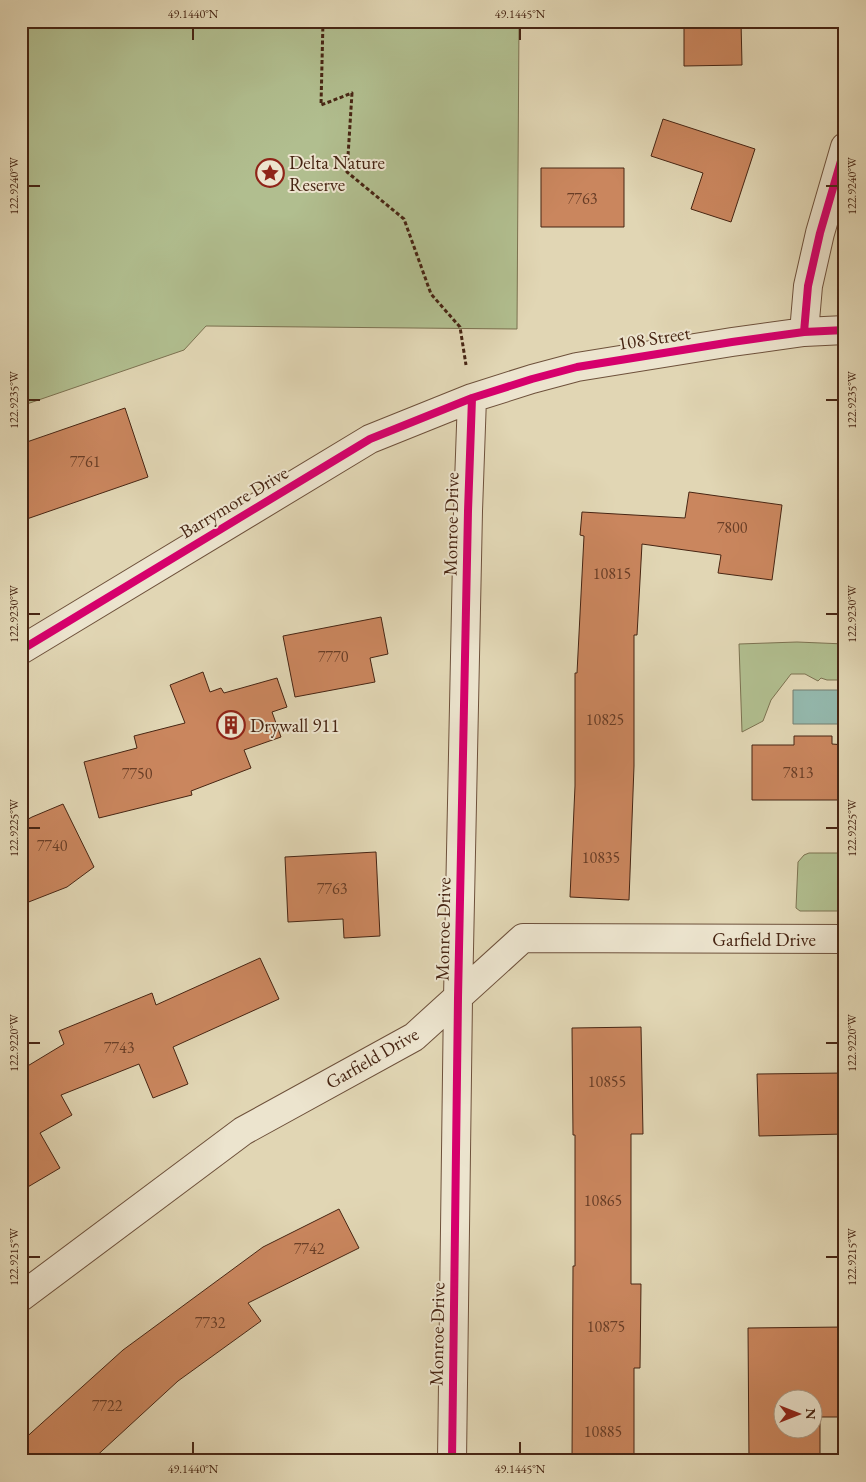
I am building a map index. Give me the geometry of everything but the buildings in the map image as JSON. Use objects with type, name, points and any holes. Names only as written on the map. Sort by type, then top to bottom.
[{"type":"street","points":[[804,332],[808,286],[820,233],[845,147]]},
{"type":"street","name":"108 Street","points":[[472,398],[577,367],[804,332],[845,330]]},
{"type":"street","name":"Barrymore Drive","points":[[21,650],[370,439],[472,398]]},
{"type":"street","name":"Monroe Drive","points":[[452,1461],[458,998],[467,521],[472,398]]},
{"type":"street","name":"Garfield Drive","points":[[21,1297],[243,1131],[414,1037],[523,938],[845,940]]},
{"type":"path","points":[[323,21],[321,105],[352,93],[348,172],[404,219],[431,294],[460,327],[467,368]]},
{"type":"green space","name":"Delta Nature Reserve","points":[[21,21],[519,21],[517,329],[206,326],[184,350],[21,406]]},
{"type":"green space","points":[[797,642],[845,644],[845,680],[821,678],[818,681],[805,674],[791,674],[771,700],[763,721],[742,732],[739,644]]},
{"type":"green space","points":[[809,853],[845,853],[845,911],[800,911],[796,908],[798,862],[804,855]]},
{"type":"water","points":[[793,690],[845,690],[845,730],[840,730],[840,724],[793,724]]},
{"type":"cycle path","points":[[804,332],[808,286],[820,233],[845,147]]},
{"type":"cycle path","points":[[21,650],[370,439],[472,398],[577,367],[804,332],[845,330]]},
{"type":"cycle path","points":[[452,1461],[458,998],[472,398]]},
{"type":"place","name":"Delta Nature Reserve","points":[[270,173]]},
{"type":"place","name":"Drywall 911","points":[[231,725]]}]
